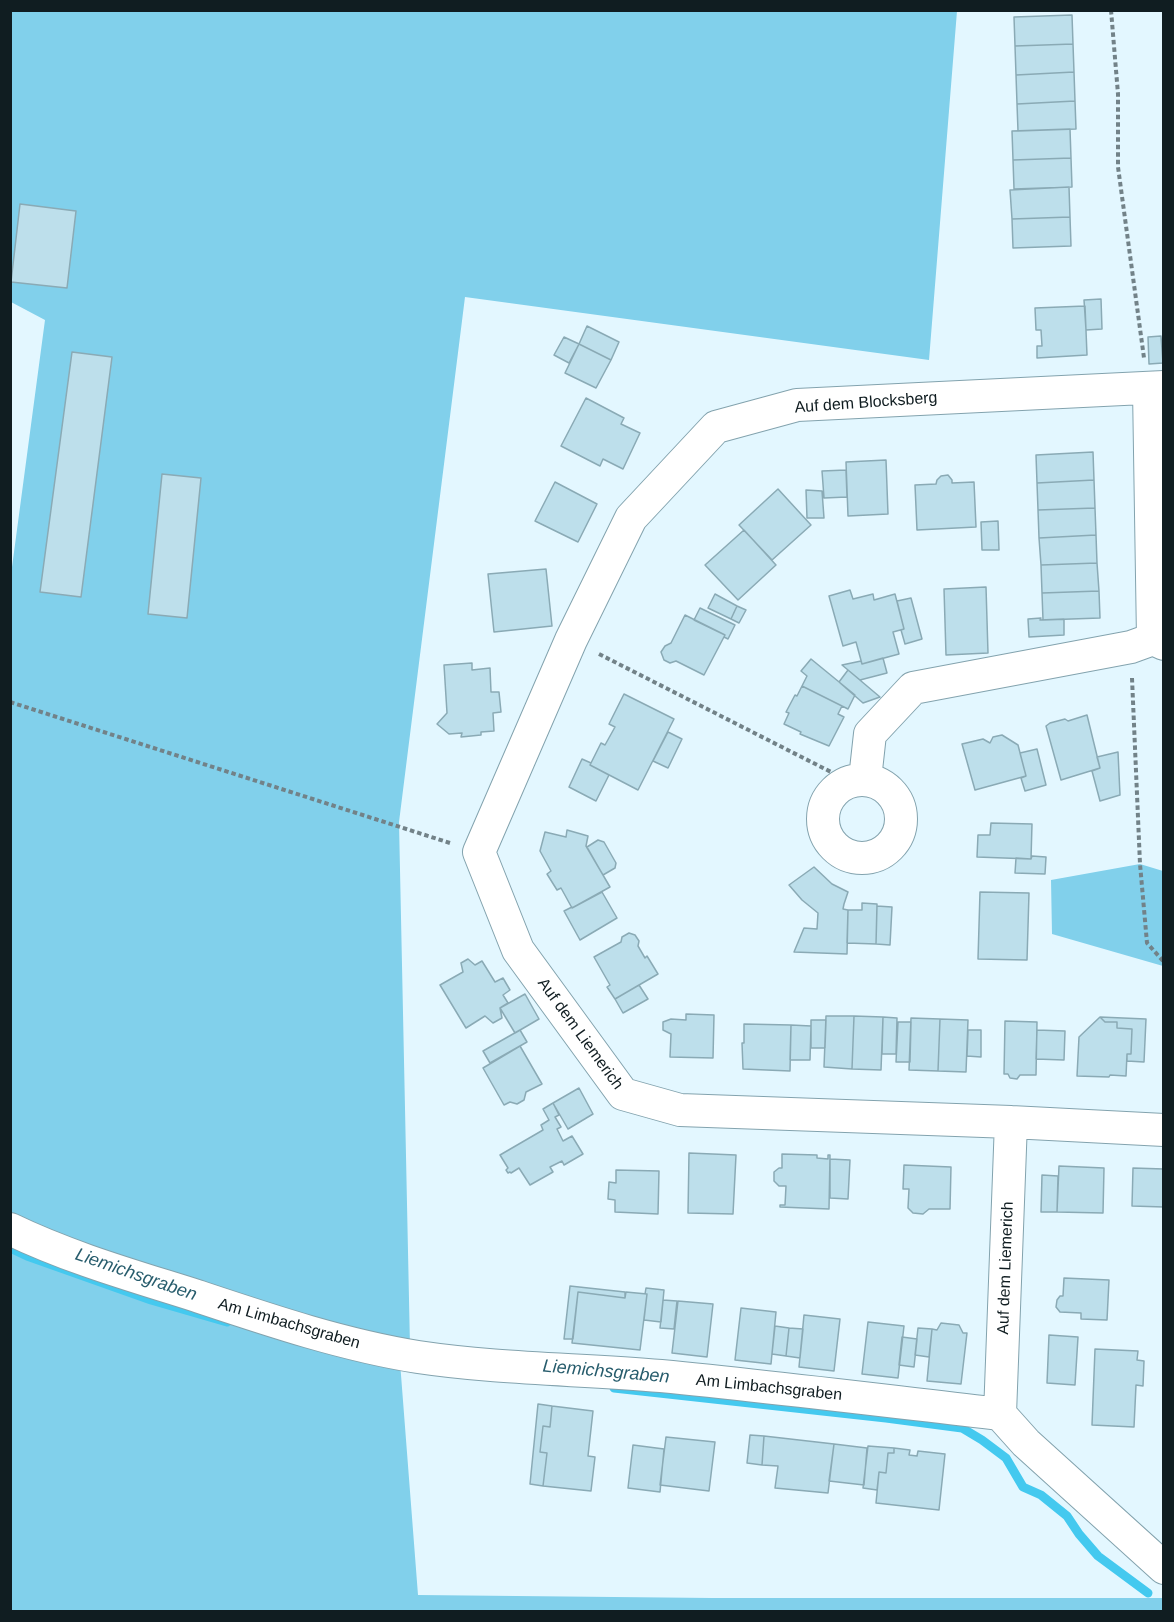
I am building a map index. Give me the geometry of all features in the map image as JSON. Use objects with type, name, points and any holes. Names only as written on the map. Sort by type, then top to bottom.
[{"type":"street","name":"Auf dem Blocksberg","points":[[479,852],[571,640],[631,518],[716,427],[798,405],[1156,388]]},
{"type":"street","points":[[857,780],[870,734],[913,688],[1149,643],[1156,388]]},
{"type":"street","name":"Auf dem Liemerich","points":[[479,852],[518,950],[623,1094],[680,1110],[1164,1130]]},
{"type":"street","name":"Auf dem Liemerich","points":[[1000,1414],[1011,1122]]},
{"type":"street","name":"Am Limbachsgraben","points":[[10,1229],[101,1265],[257,1316],[336,1339],[417,1357],[476,1364],[661,1376],[1000,1414]]},
{"type":"street","points":[[1000,1414],[1026,1443],[1164,1568]]},
{"type":"path","points":[[1111,10],[1118,94],[1118,167],[1156,388]]},
{"type":"path","points":[[571,640],[857,780]]},
{"type":"path","points":[[1149,643],[1140,864],[1147,943],[1164,962]]},
{"type":"path","points":[[10,702],[479,852]]},
{"type":"shaded area","points":[[11,11],[957,11],[929,360],[465,297],[399,822],[410,1347],[400,1362],[418,1595],[712,1598],[1163,1598],[1163,1611],[11,1612],[10,582],[45,320],[11,302]]},
{"type":"shaded area","points":[[1140,864],[1163,871],[1163,966],[1052,934],[1051,880]]},
{"type":"building","points":[[1072,15],[1073,44],[1015,46],[1014,17]]},
{"type":"building","points":[[1073,44],[1074,72],[1016,75],[1015,46]]},
{"type":"building","points":[[1074,72],[1075,101],[1017,104],[1016,75]]},
{"type":"building","points":[[1075,101],[1076,129],[1018,131],[1017,104]]},
{"type":"building","points":[[1070,129],[1071,158],[1013,160],[1012,131]]},
{"type":"building","points":[[1071,158],[1072,187],[1014,189],[1013,160]]},
{"type":"building","points":[[1069,187],[1070,217],[1012,219],[1010,190]]},
{"type":"building","points":[[20,204],[76,211],[67,288],[11,282]]},
{"type":"building","points":[[1070,217],[1071,246],[1013,248],[1012,219]]},
{"type":"building","points":[[1101,299],[1102,329],[1086,330],[1084,300]]},
{"type":"building","points":[[1085,306],[1087,355],[1037,358],[1037,346],[1042,346],[1041,330],[1036,330],[1035,308]]},
{"type":"building","points":[[587,326],[619,342],[611,360],[579,344]]},
{"type":"building","points":[[1161,336],[1163,363],[1149,364],[1148,337]]},
{"type":"building","points":[[564,337],[579,344],[569,363],[554,355]]},
{"type":"building","points":[[579,344],[611,360],[596,388],[565,373]]},
{"type":"building","points":[[72,352],[112,357],[81,597],[40,592]]},
{"type":"building","points":[[586,398],[624,418],[621,424],[640,433],[623,469],[603,459],[600,466],[561,446]]},
{"type":"building","points":[[1093,452],[1094,480],[1037,483],[1036,455]]},
{"type":"building","points":[[886,460],[888,514],[848,516],[846,462]]},
{"type":"building","points":[[846,470],[847,497],[824,498],[822,471]]},
{"type":"building","points":[[162,474],[201,478],[187,618],[148,614]]},
{"type":"building","points":[[948,475],[952,483],[974,482],[976,527],[917,530],[915,485],[936,484],[941,476]]},
{"type":"building","points":[[1094,480],[1095,508],[1038,510],[1037,483]]},
{"type":"building","points":[[555,482],[597,504],[578,542],[535,521]]},
{"type":"building","points":[[778,489],[811,525],[772,560],[739,525]]},
{"type":"building","points":[[806,490],[822,491],[824,518],[807,518]]},
{"type":"building","points":[[1095,508],[1096,535],[1039,538],[1038,510]]},
{"type":"building","points":[[998,521],[999,550],[982,550],[981,522]]},
{"type":"building","points":[[744,530],[776,565],[738,600],[705,565]]},
{"type":"building","points":[[1096,535],[1097,563],[1041,565],[1039,538]]},
{"type":"building","points":[[1097,563],[1099,591],[1042,593],[1041,565]]},
{"type":"building","points":[[546,569],[552,626],[494,632],[488,574]]},
{"type":"building","points":[[986,587],[988,653],[946,655],[944,589]]},
{"type":"building","points":[[850,590],[853,599],[873,594],[874,600],[895,594],[904,629],[893,632],[899,654],[862,664],[856,642],[843,646],[829,596]]},
{"type":"building","points":[[1099,591],[1100,618],[1043,620],[1042,593]]},
{"type":"building","points":[[715,594],[737,606],[731,619],[708,608]]},
{"type":"building","points":[[911,598],[922,639],[905,644],[897,601]]},
{"type":"building","points":[[737,606],[746,610],[739,623],[731,619]]},
{"type":"building","points":[[700,608],[735,625],[728,639],[724,637],[725,635],[694,620]]},
{"type":"building","points":[[685,615],[725,635],[704,675],[676,661],[670,663],[664,660],[661,652],[671,643]]},
{"type":"building","points":[[1041,618],[1040,620],[1064,619],[1064,635],[1029,637],[1028,619]]},
{"type":"building","points":[[883,658],[887,673],[860,680],[842,665],[861,661],[862,664]]},
{"type":"building","points":[[811,659],[855,695],[848,709],[802,686],[807,676],[801,671]]},
{"type":"building","points":[[472,663],[472,670],[490,668],[491,692],[499,692],[501,712],[493,713],[494,731],[461,737],[462,733],[449,734],[437,724],[447,713],[444,665]]},
{"type":"building","points":[[848,670],[880,697],[863,703],[839,682]]},
{"type":"building","points":[[802,686],[842,706],[838,714],[844,717],[829,746],[800,734],[801,732],[784,724],[789,713],[786,712]]},
{"type":"building","points":[[624,694],[674,719],[638,790],[590,765],[601,743],[605,745],[615,727],[609,724]]},
{"type":"building","points":[[1087,715],[1100,768],[1061,780],[1046,726],[1050,723],[1065,719],[1068,721]]},
{"type":"building","points":[[668,732],[682,739],[668,768],[653,761]]},
{"type":"building","points":[[1002,735],[1018,745],[1026,776],[975,790],[962,744],[983,739],[990,743],[993,737]]},
{"type":"building","points":[[1037,749],[1046,785],[1025,791],[1021,778],[1026,776],[1020,753]]},
{"type":"building","points":[[1118,752],[1120,795],[1100,801],[1092,771],[1100,768],[1097,757]]},
{"type":"building","points":[[582,759],[609,775],[596,801],[569,787]]},
{"type":"building","points":[[991,823],[1032,824],[1031,859],[977,857],[978,835],[990,835]]},
{"type":"building","points":[[567,830],[588,836],[586,846],[610,887],[572,908],[561,888],[557,890],[547,874],[551,871],[540,851],[545,832],[566,837]]},
{"type":"building","points":[[598,840],[604,842],[616,863],[615,868],[603,875],[587,847]]},
{"type":"building","points":[[1032,856],[1046,857],[1045,874],[1015,873],[1016,858],[1031,859]]},
{"type":"building","points":[[814,867],[832,884],[848,892],[843,909],[848,910],[847,954],[794,952],[804,928],[817,929],[818,913],[789,885]]},
{"type":"building","points":[[602,892],[617,918],[580,940],[564,911]]},
{"type":"building","points":[[980,892],[1029,893],[1027,960],[978,959]]},
{"type":"building","points":[[862,903],[877,904],[876,944],[847,943],[848,910],[862,910]]},
{"type":"building","points":[[877,906],[892,907],[890,945],[876,944]]},
{"type":"building","points":[[629,933],[635,935],[645,958],[647,956],[658,974],[615,999],[594,957],[621,942],[622,937]]},
{"type":"building","points":[[468,959],[475,965],[482,961],[495,982],[503,978],[510,990],[503,995],[508,1003],[500,1008],[502,1018],[493,1023],[485,1016],[466,1028],[440,985],[463,972],[461,963]]},
{"type":"building","points":[[639,985],[648,999],[623,1013],[615,999]]},
{"type":"building","points":[[525,994],[539,1019],[515,1033],[500,1008]]},
{"type":"building","points":[[686,1014],[714,1015],[713,1058],[670,1057],[671,1034],[663,1030],[663,1022],[671,1019],[686,1020]]},
{"type":"building","points":[[826,1016],[854,1016],[852,1069],[824,1067]]},
{"type":"building","points":[[854,1016],[883,1017],[881,1070],[852,1069]]},
{"type":"building","points":[[883,1017],[897,1018],[896,1054],[882,1054]]},
{"type":"building","points":[[1100,1017],[1105,1022],[1117,1022],[1117,1028],[1132,1029],[1131,1054],[1127,1054],[1126,1076],[1077,1076],[1079,1037]]},
{"type":"building","points":[[1100,1017],[1146,1019],[1144,1062],[1127,1061],[1127,1054],[1131,1054],[1132,1029],[1117,1028],[1117,1022],[1105,1022]]},
{"type":"building","points":[[911,1018],[940,1019],[938,1071],[909,1070]]},
{"type":"building","points":[[940,1019],[968,1020],[966,1072],[938,1071]]},
{"type":"building","points":[[811,1020],[826,1020],[825,1048],[811,1048]]},
{"type":"building","points":[[1005,1021],[1037,1022],[1036,1075],[1020,1075],[1017,1079],[1004,1074]]},
{"type":"building","points":[[898,1022],[911,1022],[910,1062],[896,1062]]},
{"type":"building","points":[[744,1024],[791,1025],[790,1071],[743,1069]]},
{"type":"building","points":[[791,1025],[811,1026],[810,1060],[790,1060]]},
{"type":"building","points":[[520,1030],[527,1042],[490,1063],[483,1051]]},
{"type":"building","points":[[968,1030],[981,1030],[981,1057],[967,1056]]},
{"type":"building","points":[[1037,1030],[1065,1031],[1064,1060],[1036,1059]]},
{"type":"building","points":[[520,1046],[542,1084],[526,1092],[524,1100],[517,1104],[510,1102],[504,1105],[483,1068]]},
{"type":"building","points":[[579,1088],[593,1114],[568,1129],[553,1103]]},
{"type":"building","points":[[553,1103],[559,1115],[555,1117],[561,1127],[557,1129],[563,1141],[572,1136],[583,1154],[564,1165],[562,1161],[550,1167],[553,1172],[530,1185],[519,1168],[508,1173],[506,1170],[508,1168],[500,1155],[543,1130],[541,1125],[549,1120],[543,1109]]},
{"type":"building","points":[[689,1153],[736,1155],[733,1214],[688,1213]]},
{"type":"building","points":[[782,1154],[817,1155],[817,1158],[828,1159],[830,1155],[829,1209],[780,1207],[780,1205],[785,1205],[786,1186],[779,1186],[774,1181],[774,1172],[782,1168]]},
{"type":"building","points":[[830,1159],[850,1160],[848,1199],[830,1198]]},
{"type":"building","points":[[904,1165],[951,1167],[950,1209],[929,1209],[923,1214],[913,1213],[908,1208],[909,1189],[903,1189]]},
{"type":"building","points":[[1059,1166],[1104,1168],[1103,1213],[1057,1212]]},
{"type":"building","points":[[1133,1168],[1164,1169],[1164,1207],[1132,1206]]},
{"type":"building","points":[[616,1170],[659,1171],[658,1214],[615,1212],[615,1200],[608,1199],[609,1182],[616,1183]]},
{"type":"building","points":[[1042,1175],[1058,1176],[1057,1212],[1041,1212]]},
{"type":"building","points":[[1064,1278],[1109,1280],[1107,1320],[1081,1319],[1081,1313],[1060,1312],[1056,1307],[1057,1300],[1063,1296]]},
{"type":"building","points":[[570,1286],[625,1292],[625,1298],[578,1292],[573,1339],[564,1339]]},
{"type":"building","points":[[646,1288],[664,1290],[661,1322],[644,1320]]},
{"type":"building","points":[[578,1292],[625,1298],[626,1292],[647,1294],[640,1350],[572,1343]]},
{"type":"building","points":[[663,1300],[677,1301],[674,1329],[660,1328]]},
{"type":"building","points":[[678,1301],[713,1304],[707,1357],[672,1353]]},
{"type":"building","points":[[741,1308],[776,1312],[771,1364],[735,1360]]},
{"type":"building","points":[[804,1315],[840,1319],[834,1371],[799,1367]]},
{"type":"building","points":[[868,1322],[904,1326],[898,1378],[862,1374]]},
{"type":"building","points":[[941,1323],[959,1325],[963,1333],[967,1333],[961,1384],[927,1381],[932,1329],[937,1330]]},
{"type":"building","points":[[775,1326],[789,1328],[786,1356],[772,1354]]},
{"type":"building","points":[[789,1328],[803,1329],[800,1358],[786,1356]]},
{"type":"building","points":[[918,1328],[932,1329],[929,1357],[915,1355]]},
{"type":"building","points":[[1049,1335],[1078,1337],[1075,1385],[1047,1383]]},
{"type":"building","points":[[902,1337],[917,1339],[914,1367],[899,1365]]},
{"type":"building","points":[[1095,1349],[1138,1351],[1137,1360],[1144,1361],[1143,1386],[1136,1385],[1134,1427],[1092,1425]]},
{"type":"building","points":[[538,1404],[552,1406],[550,1427],[543,1426],[540,1452],[547,1453],[543,1486],[530,1484]]},
{"type":"building","points":[[552,1406],[593,1411],[588,1456],[595,1457],[591,1491],[543,1486],[547,1453],[540,1452],[543,1426],[550,1427]]},
{"type":"building","points":[[750,1435],[764,1436],[762,1465],[747,1463]]},
{"type":"building","points":[[764,1436],[834,1444],[828,1493],[775,1488],[778,1466],[762,1465]]},
{"type":"building","points":[[666,1437],[715,1442],[709,1491],[660,1485]]},
{"type":"building","points":[[834,1444],[867,1448],[864,1485],[829,1481]]},
{"type":"building","points":[[633,1445],[664,1449],[660,1492],[628,1488]]},
{"type":"building","points":[[868,1446],[894,1448],[894,1453],[888,1453],[886,1473],[879,1472],[877,1490],[863,1488]]},
{"type":"building","points":[[894,1448],[910,1450],[909,1455],[917,1456],[918,1451],[945,1454],[939,1510],[876,1503],[879,1472],[886,1473],[888,1453],[894,1453]]},
{"type":"waterway","name":"Liemichsgraben","points":[[10,1248],[151,1300],[227,1322]]},
{"type":"waterway","name":"Liemichsgraben","points":[[614,1388],[962,1428],[1006,1458],[1023,1487],[1041,1495],[1067,1516],[1098,1556],[1148,1593]]}]
